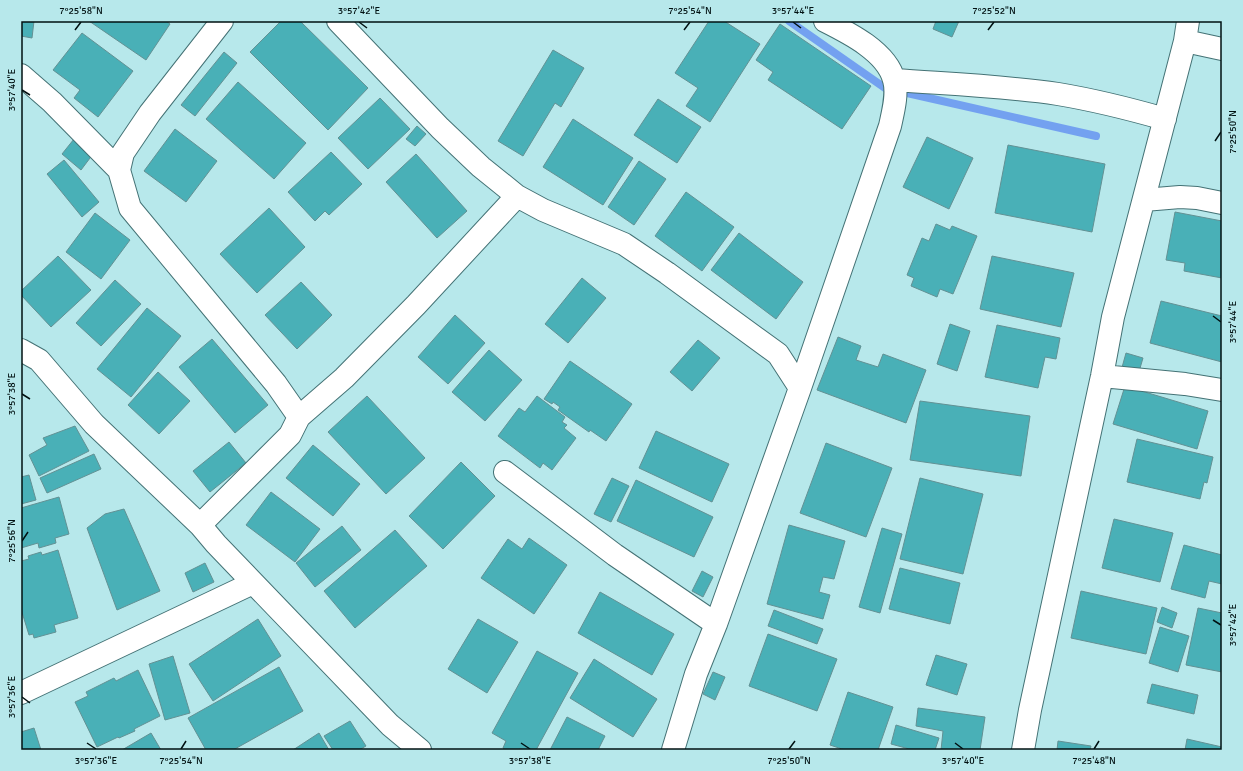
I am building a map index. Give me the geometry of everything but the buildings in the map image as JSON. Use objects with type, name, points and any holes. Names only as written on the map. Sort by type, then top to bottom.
[{"type":"street","points":[[119,170],[123,153],[150,113],[222,21]]},
{"type":"street","points":[[338,21],[440,128],[481,167],[517,196],[543,210],[624,244],[667,273],[778,354],[800,388]]},
{"type":"street","points":[[673,750],[696,674],[716,624],[800,388],[890,126],[895,99],[895,80],[888,64],[872,49],[844,30],[825,21]]},
{"type":"street","points":[[1023,750],[1030,710],[1102,376],[1113,317],[1187,31],[1222,49]]},
{"type":"street","points":[[21,75],[52,102],[119,170],[130,208],[276,384],[299,417]]},
{"type":"street","points":[[895,80],[984,86],[1059,94],[1165,119]]},
{"type":"street","points":[[200,525],[290,435],[299,417],[344,378],[416,305],[517,196]]},
{"type":"street","points":[[1144,200],[1180,197],[1197,198],[1222,203]]},
{"type":"street","points":[[21,350],[39,360],[94,424],[200,525],[390,725],[420,750]]},
{"type":"street","points":[[1102,376],[1185,384],[1222,390]]},
{"type":"street","points":[[505,472],[615,555],[716,624]]},
{"type":"street","points":[[21,693],[253,582]]},
{"type":"waterway","points":[[789,21],[885,88],[1096,136]]}]
